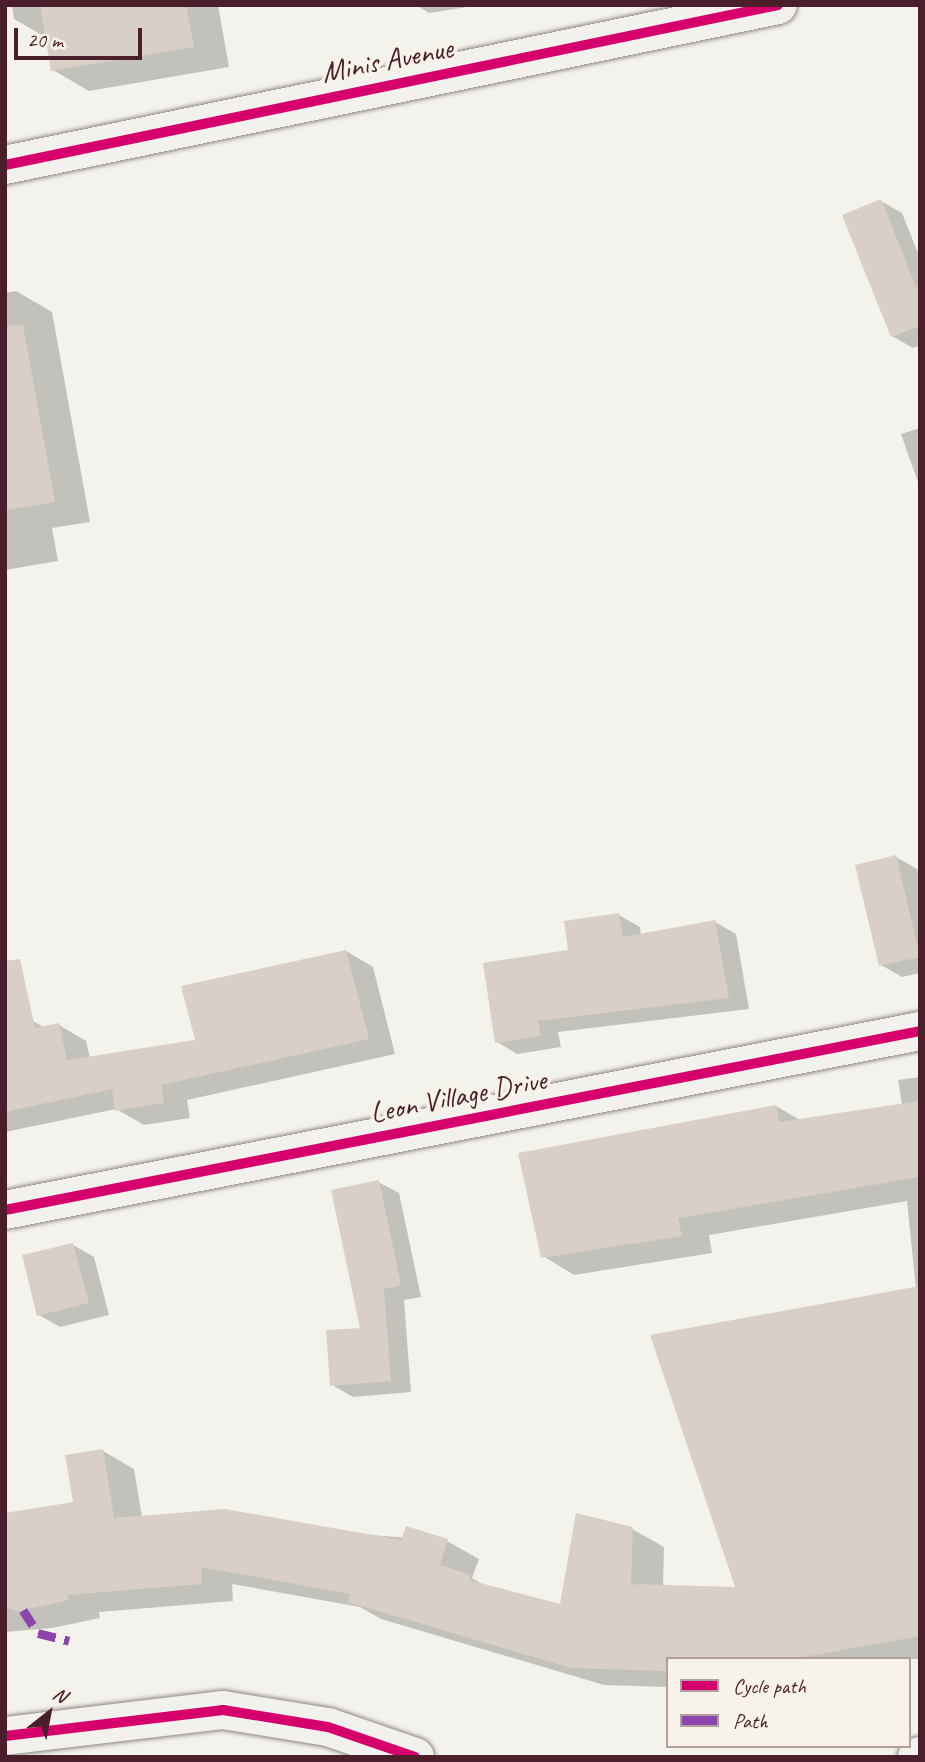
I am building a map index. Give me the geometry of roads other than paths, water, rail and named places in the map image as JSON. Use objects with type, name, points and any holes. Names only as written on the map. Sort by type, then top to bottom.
[{"type":"street","name":"Minis Avenue","points":[[5,165],[778,5]]},
{"type":"street","name":"Leon Village Drive","points":[[5,1210],[920,1031]]},
{"type":"street","points":[[5,1736],[223,1710],[328,1727],[415,1757]]}]
